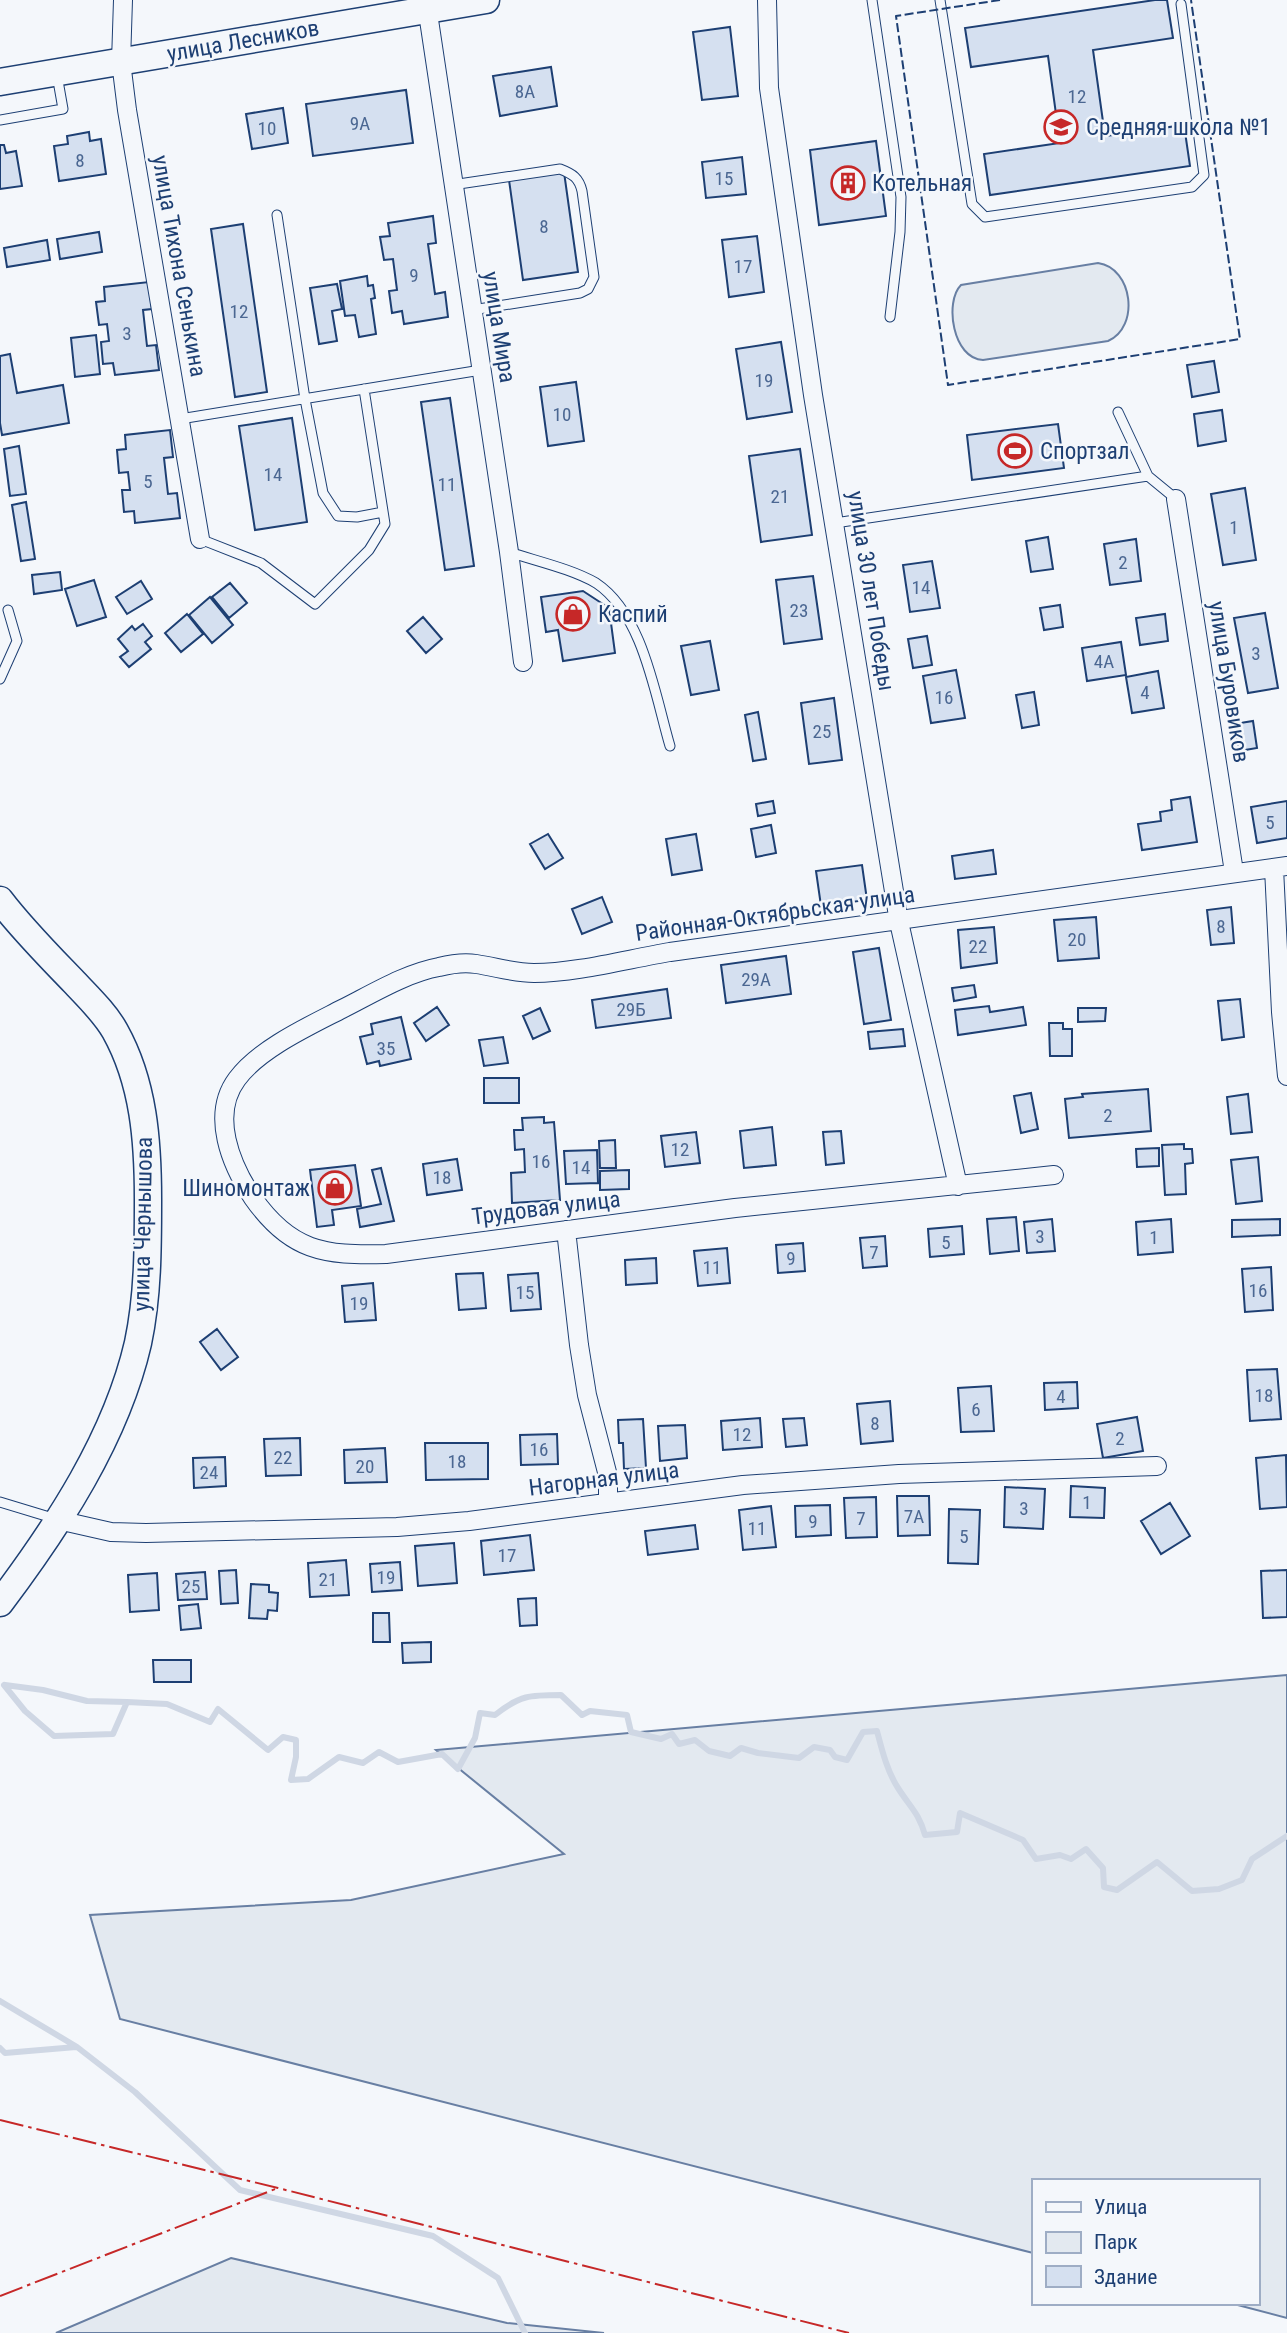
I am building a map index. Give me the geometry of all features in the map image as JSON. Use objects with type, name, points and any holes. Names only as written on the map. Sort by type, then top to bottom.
[{"type":"main road","name":"улица Лесников","points":[[0,82],[427,5],[486,0]]},
{"type":"main road","name":"улица Чернышова","points":[[0,900],[113,1027],[129,1057],[139,1094],[146,1132],[148,1173],[146,1266],[137,1343],[126,1381],[103,1439],[58,1520],[0,1603]]},
{"type":"street","name":"улица Тихона Сенькина","points":[[123,0],[121,62],[200,539]]},
{"type":"street","name":"улица 30 лет Победы","points":[[767,0],[769,88],[811,381],[899,922],[958,1186]]},
{"type":"street","name":"улица Мира","points":[[427,5],[523,662]]},
{"type":"street","name":"улица Буровиков","points":[[1176,499],[1234,872]]},
{"type":"street","name":"Районная-Октябрьская улица","points":[[286,1040],[373,993],[435,967],[475,964],[513,972],[537,973],[1280,867]]},
{"type":"street","points":[[1280,867],[1281,1012],[1287,1076]]},
{"type":"street","name":"Трудовая улица","points":[[286,1040],[260,1056],[234,1082],[228,1099],[225,1135],[230,1156],[248,1191],[273,1224],[293,1240],[313,1248],[359,1255],[386,1254],[735,1208],[1054,1175]]},
{"type":"street","points":[[566,1230],[579,1345],[587,1395],[608,1476],[608,1503]]},
{"type":"street","name":"Нагорная улица","points":[[58,1520],[88,1528],[123,1532],[397,1527],[469,1521],[743,1485],[886,1475],[1157,1466]]},
{"type":"lane","points":[[872,0],[901,197],[900,232],[890,317]]},
{"type":"lane","points":[[940,0],[972,204],[985,217],[1192,187],[1204,175],[1181,4]]},
{"type":"lane","points":[[0,120],[63,109],[57,73]]},
{"type":"lane","points":[[452,185],[560,169],[572,173],[579,180],[582,191],[594,277],[588,289],[580,293],[472,310]]},
{"type":"lane","points":[[277,215],[305,400],[323,493],[338,516],[357,517],[383,512]]},
{"type":"lane","points":[[180,419],[481,370]]},
{"type":"lane","points":[[200,539],[261,563],[315,604],[369,550],[385,524],[364,389]]},
{"type":"lane","points":[[1118,412],[1148,476],[1176,499]]},
{"type":"lane","points":[[835,523],[1148,476]]},
{"type":"lane","points":[[509,552],[594,582],[629,616],[639,638],[670,746]]},
{"type":"lane","points":[[0,679],[17,641],[8,610]]},
{"type":"lane","points":[[0,1502],[58,1520]]},
{"type":"green space","points":[[1098,263],[1110,267],[1119,275],[1128,299],[1125,324],[1118,334],[1108,341],[983,360],[973,357],[958,340],[954,328],[953,304],[961,285]]},
{"type":"green space","points":[[1287,1675],[1287,2318],[1238,2305],[1259,2305],[1259,2179],[1032,2179],[1032,2253],[120,2019],[90,1915],[351,1900],[564,1854],[436,1750]]},
{"type":"green space","points":[[231,2258],[507,2323],[604,2333],[56,2333]]},
{"type":"building","points":[[1167,0],[1173,38],[1093,50],[1105,136],[1184,125],[1190,166],[990,195],[984,154],[1060,143],[1048,56],[971,67],[965,28]]},
{"type":"building","points":[[730,27],[738,96],[702,100],[693,32]]},
{"type":"building","points":[[551,67],[557,106],[500,116],[493,76]]},
{"type":"building","points":[[406,90],[413,143],[313,156],[306,104]]},
{"type":"building","points":[[283,108],[288,143],[252,149],[246,114]]},
{"type":"building","points":[[89,132],[90,141],[101,139],[106,174],[59,181],[54,146],[68,144],[67,136]]},
{"type":"building","name":"Котельная","points":[[876,141],[886,216],[819,225],[810,150]]},
{"type":"building","points":[[0,145],[4,145],[6,153],[16,151],[22,186],[0,189]]},
{"type":"building","points":[[742,157],[746,194],[706,198],[702,162]]},
{"type":"building","points":[[564,172],[578,272],[523,280],[509,180]]},
{"type":"building","points":[[433,216],[436,243],[428,244],[435,294],[445,292],[448,317],[404,324],[402,311],[392,313],[389,291],[397,290],[393,259],[384,260],[380,237],[390,236],[388,223]]},
{"type":"building","points":[[243,224],[267,392],[235,397],[211,229]]},
{"type":"building","points":[[99,232],[102,252],[60,259],[57,239]]},
{"type":"building","points":[[757,236],[764,292],[729,297],[722,240]]},
{"type":"building","points":[[47,240],[50,260],[7,267],[4,248]]},
{"type":"building","points":[[367,276],[368,286],[373,285],[375,298],[371,299],[376,334],[359,337],[355,315],[345,316],[340,281]]},
{"type":"building","points":[[149,282],[152,309],[143,310],[147,346],[156,345],[159,370],[115,375],[113,363],[103,364],[101,342],[109,341],[107,324],[99,325],[96,302],[105,301],[104,287]]},
{"type":"building","points":[[337,284],[342,309],[332,311],[337,341],[319,344],[310,288]]},
{"type":"building","points":[[96,335],[100,374],[75,377],[71,338]]},
{"type":"building","points":[[781,342],[792,412],[747,419],[736,349]]},
{"type":"building","points":[[10,354],[17,393],[63,385],[69,423],[2,435],[0,356]]},
{"type":"building","points":[[1214,361],[1219,392],[1192,397],[1187,365]]},
{"type":"building","points":[[576,382],[584,441],[548,446],[540,387]]},
{"type":"building","points":[[450,398],[474,566],[445,570],[421,402]]},
{"type":"building","points":[[1222,410],[1226,441],[1198,446],[1194,414]]},
{"type":"building","points":[[292,418],[307,522],[255,530],[239,426]]},
{"type":"building","name":"Спортзал","points":[[1058,424],[1064,468],[972,480],[967,435]]},
{"type":"building","points":[[170,430],[173,457],[164,458],[168,494],[177,493],[180,518],[135,523],[134,511],[124,512],[122,490],[130,490],[128,472],[119,473],[117,450],[126,449],[125,435]]},
{"type":"building","points":[[19,446],[26,494],[10,496],[4,449]]},
{"type":"building","points":[[800,449],[812,535],[761,542],[749,456]]},
{"type":"building","points":[[1245,488],[1256,560],[1223,565],[1211,494]]},
{"type":"building","points":[[26,502],[35,559],[21,561],[12,505]]},
{"type":"building","points":[[1048,537],[1053,569],[1031,572],[1026,541]]},
{"type":"building","points":[[1136,539],[1141,581],[1110,585],[1104,544]]},
{"type":"building","points":[[932,561],[940,608],[910,612],[903,565]]},
{"type":"building","points":[[60,572],[62,590],[34,594],[32,575]]},
{"type":"building","points":[[813,576],[822,639],[784,644],[776,580]]},
{"type":"building","points":[[94,580],[106,617],[77,626],[65,589]]},
{"type":"building","points":[[141,581],[152,599],[127,614],[116,597]]},
{"type":"building","points":[[230,583],[247,603],[229,618],[212,597]]},
{"type":"building","points":[[583,591],[609,608],[615,653],[563,661],[558,630],[546,632],[541,597]]},
{"type":"building","points":[[210,597],[233,625],[212,643],[189,615]]},
{"type":"building","points":[[1060,605],[1063,627],[1044,630],[1040,608]]},
{"type":"building","points":[[1265,613],[1278,688],[1248,693],[1234,618]]},
{"type":"building","points":[[187,614],[203,634],[181,652],[165,633]]},
{"type":"building","points":[[1165,614],[1168,641],[1140,645],[1136,618]]},
{"type":"building","points":[[423,617],[442,639],[426,653],[407,631]]},
{"type":"building","points":[[143,624],[152,636],[145,642],[151,649],[129,667],[120,657],[128,651],[118,639],[132,626],[135,630]]},
{"type":"building","points":[[927,636],[932,665],[913,668],[908,639]]},
{"type":"building","points":[[710,641],[719,690],[691,695],[681,646]]},
{"type":"building","points":[[1121,642],[1126,675],[1087,681],[1082,648]]},
{"type":"building","points":[[956,670],[965,718],[931,723],[923,676]]},
{"type":"building","points":[[1158,671],[1164,708],[1132,713],[1126,677]]},
{"type":"building","points":[[1034,692],[1039,725],[1022,728],[1016,695]]},
{"type":"building","points":[[834,698],[842,760],[809,764],[801,703]]},
{"type":"building","points":[[758,712],[766,759],[753,761],[745,715]]},
{"type":"building","points":[[1253,721],[1257,748],[1239,751],[1234,724]]},
{"type":"building","points":[[1190,797],[1197,842],[1142,850],[1138,824],[1161,821],[1160,812],[1172,810],[1171,800]]},
{"type":"building","points":[[773,801],[775,813],[758,816],[756,804]]},
{"type":"building","points":[[1287,801],[1287,838],[1257,843],[1251,807]]},
{"type":"building","points":[[771,825],[776,853],[756,857],[751,829]]},
{"type":"building","points":[[548,834],[563,858],[545,869],[530,844]]},
{"type":"building","points":[[696,834],[702,870],[672,875],[666,839]]},
{"type":"building","points":[[993,850],[996,874],[955,879],[952,856]]},
{"type":"building","points":[[862,865],[867,900],[821,906],[816,871]]},
{"type":"building","points":[[602,897],[612,922],[582,934],[572,909]]},
{"type":"building","points":[[1231,907],[1234,943],[1211,945],[1207,910]]},
{"type":"building","points":[[1096,917],[1099,958],[1058,961],[1054,920]]},
{"type":"building","points":[[994,927],[997,963],[961,968],[958,930]]},
{"type":"building","points":[[879,948],[891,1020],[864,1024],[853,952]]},
{"type":"building","points":[[786,956],[791,994],[726,1003],[721,965]]},
{"type":"building","points":[[974,985],[976,997],[954,1001],[952,988]]},
{"type":"building","points":[[667,989],[671,1018],[596,1028],[592,1000]]},
{"type":"building","points":[[1240,999],[1244,1037],[1222,1040],[1218,1001]]},
{"type":"building","points":[[989,1006],[990,1012],[1023,1007],[1026,1025],[958,1035],[955,1010]]},
{"type":"building","points":[[437,1007],[449,1025],[426,1041],[414,1023]]},
{"type":"building","points":[[540,1008],[550,1031],[533,1039],[523,1016]]},
{"type":"building","points":[[1078,1008],[1106,1008],[1105,1021],[1078,1022]]},
{"type":"building","points":[[401,1017],[411,1059],[380,1066],[379,1061],[367,1064],[360,1037],[373,1034],[371,1024]]},
{"type":"building","points":[[1049,1023],[1063,1023],[1063,1029],[1072,1029],[1072,1056],[1050,1056]]},
{"type":"building","points":[[903,1029],[905,1046],[870,1049],[868,1032]]},
{"type":"building","points":[[503,1037],[508,1063],[484,1066],[479,1040]]},
{"type":"building","points":[[484,1078],[519,1078],[519,1103],[484,1103]]},
{"type":"building","points":[[1148,1089],[1151,1131],[1069,1138],[1065,1099],[1083,1097],[1082,1094]]},
{"type":"building","points":[[1031,1093],[1038,1129],[1021,1133],[1014,1096]]},
{"type":"building","points":[[1248,1094],[1252,1132],[1231,1134],[1227,1097]]},
{"type":"building","points":[[544,1117],[544,1123],[554,1122],[560,1200],[512,1203],[511,1173],[525,1172],[524,1149],[515,1150],[514,1130],[523,1130],[522,1118]]},
{"type":"building","points":[[772,1127],[776,1165],[744,1168],[740,1131]]},
{"type":"building","points":[[841,1131],[844,1163],[826,1165],[823,1132]]},
{"type":"building","points":[[696,1132],[700,1163],[665,1167],[661,1136]]},
{"type":"building","points":[[615,1140],[616,1168],[600,1168],[599,1141]]},
{"type":"building","points":[[1184,1144],[1184,1149],[1192,1149],[1193,1163],[1185,1164],[1186,1194],[1165,1195],[1162,1145]]},
{"type":"building","points":[[1159,1148],[1159,1166],[1137,1167],[1136,1149]]},
{"type":"building","points":[[597,1150],[598,1183],[566,1184],[564,1151]]},
{"type":"building","points":[[1258,1157],[1262,1201],[1236,1204],[1231,1160]]},
{"type":"building","points":[[457,1159],[462,1190],[427,1195],[423,1164]]},
{"type":"building","name":"Шиномонтаж","points":[[355,1165],[361,1206],[332,1210],[334,1225],[317,1227],[310,1170]]},
{"type":"building","points":[[381,1168],[394,1221],[360,1227],[357,1209],[381,1204],[372,1170]]},
{"type":"building","points":[[629,1170],[629,1189],[600,1190],[600,1171]]},
{"type":"building","points":[[1016,1217],[1019,1251],[990,1254],[987,1219]]},
{"type":"building","points":[[1052,1219],[1055,1251],[1027,1253],[1024,1222]]},
{"type":"building","points":[[1171,1219],[1173,1252],[1138,1255],[1136,1222]]},
{"type":"building","points":[[1280,1219],[1280,1235],[1232,1237],[1232,1220]]},
{"type":"building","points":[[962,1226],[964,1254],[930,1257],[928,1229]]},
{"type":"building","points":[[885,1236],[887,1266],[863,1268],[860,1238]]},
{"type":"building","points":[[803,1243],[805,1271],[778,1273],[776,1245]]},
{"type":"building","points":[[727,1248],[730,1283],[698,1286],[694,1251]]},
{"type":"building","points":[[656,1258],[657,1283],[626,1285],[625,1260]]},
{"type":"building","points":[[1271,1267],[1273,1310],[1245,1312],[1242,1269]]},
{"type":"building","points":[[483,1273],[486,1308],[459,1310],[456,1274]]},
{"type":"building","points":[[538,1273],[541,1309],[511,1311],[508,1275]]},
{"type":"building","points":[[373,1283],[376,1320],[345,1322],[342,1286]]},
{"type":"building","points":[[217,1329],[238,1357],[221,1370],[200,1342]]},
{"type":"building","points":[[1277,1369],[1281,1419],[1250,1421],[1247,1370]]},
{"type":"building","points":[[1077,1382],[1078,1408],[1045,1410],[1044,1383]]},
{"type":"building","points":[[991,1386],[994,1431],[961,1432],[958,1388]]},
{"type":"building","points":[[890,1401],[893,1441],[861,1444],[857,1404]]},
{"type":"building","points":[[1137,1417],[1143,1451],[1103,1458],[1097,1424]]},
{"type":"building","points":[[760,1418],[762,1447],[723,1450],[721,1421]]},
{"type":"building","points":[[804,1418],[807,1445],[786,1447],[783,1419]]},
{"type":"building","points":[[643,1419],[646,1468],[624,1469],[623,1443],[619,1443],[618,1420]]},
{"type":"building","points":[[685,1425],[687,1458],[660,1461],[658,1426]]},
{"type":"building","points":[[557,1434],[558,1464],[521,1465],[520,1435]]},
{"type":"building","points":[[300,1438],[301,1475],[266,1476],[264,1439]]},
{"type":"building","points":[[425,1443],[488,1443],[488,1479],[426,1480]]},
{"type":"building","points":[[385,1448],[387,1482],[345,1483],[344,1450]]},
{"type":"building","points":[[1286,1455],[1287,1507],[1260,1509],[1256,1458]]},
{"type":"building","points":[[225,1457],[226,1486],[194,1488],[193,1458]]},
{"type":"building","points":[[1071,1486],[1105,1488],[1104,1518],[1070,1517]]},
{"type":"building","points":[[1005,1487],[1045,1489],[1043,1529],[1004,1527]]},
{"type":"building","points":[[897,1496],[929,1496],[930,1535],[898,1536]]},
{"type":"building","points":[[876,1497],[877,1537],[846,1538],[844,1498]]},
{"type":"building","points":[[1170,1503],[1190,1536],[1161,1554],[1141,1521]]},
{"type":"building","points":[[830,1505],[831,1535],[796,1537],[795,1506]]},
{"type":"building","points":[[771,1506],[776,1547],[743,1550],[739,1510]]},
{"type":"building","points":[[949,1509],[980,1510],[978,1564],[948,1563]]},
{"type":"building","points":[[695,1525],[698,1549],[648,1555],[645,1531]]},
{"type":"building","points":[[530,1535],[534,1570],[484,1575],[481,1541]]},
{"type":"building","points":[[454,1543],[457,1583],[418,1586],[415,1546]]},
{"type":"building","points":[[346,1560],[349,1595],[310,1597],[308,1563]]},
{"type":"building","points":[[400,1562],[402,1590],[372,1592],[370,1564]]},
{"type":"building","points":[[236,1570],[238,1603],[221,1604],[219,1571]]},
{"type":"building","points":[[1287,1570],[1287,1617],[1263,1618],[1261,1571]]},
{"type":"building","points":[[205,1572],[207,1599],[178,1600],[176,1574]]},
{"type":"building","points":[[157,1573],[159,1610],[130,1612],[128,1575]]},
{"type":"building","points":[[251,1584],[269,1585],[269,1592],[278,1593],[277,1611],[268,1610],[267,1619],[249,1618]]},
{"type":"building","points":[[536,1598],[537,1625],[520,1626],[518,1599]]},
{"type":"building","points":[[198,1604],[201,1628],[181,1630],[179,1606]]},
{"type":"building","points":[[373,1613],[389,1613],[390,1642],[373,1642]]},
{"type":"building","points":[[431,1642],[431,1662],[403,1663],[402,1643]]},
{"type":"building","points":[[153,1660],[191,1660],[191,1682],[154,1682]]},
{"type":"waterway","points":[[4,1685],[25,1711],[54,1736],[113,1734],[127,1702],[167,1704],[210,1722],[218,1709],[268,1750],[283,1737],[296,1740],[296,1757],[291,1780],[308,1779],[339,1757],[363,1763],[379,1752],[398,1762],[442,1754],[458,1769],[475,1738],[480,1713],[495,1715],[512,1703],[541,1695],[561,1695],[582,1715],[590,1711],[627,1715],[631,1732],[661,1739],[672,1734],[679,1744],[695,1740],[709,1751],[730,1756],[741,1748],[799,1758],[814,1747],[830,1750],[835,1757],[847,1760],[863,1732],[877,1731],[891,1775],[917,1815],[925,1835],[957,1832],[960,1813],[1023,1840],[1036,1859],[1060,1855],[1071,1859],[1086,1849],[1103,1868],[1104,1887],[1117,1890],[1157,1862],[1192,1891],[1219,1889],[1242,1880],[1252,1859],[1287,1836]]},
{"type":"waterway","points":[[5,1685],[43,1690],[87,1701],[127,1702]]},
{"type":"waterway","points":[[0,2001],[77,2047],[135,2092],[240,2190],[433,2236],[498,2278],[525,2333]]},
{"type":"waterway","points":[[0,2048],[5,2053],[76,2047]]},
{"type":"fence","points":[[1000,0],[896,16],[948,385],[1240,339],[1191,0]]},
{"type":"power","points":[[0,2120],[849,2333]]},
{"type":"power","points":[[0,2296],[278,2188]]},
{"type":"place","name":"Средняя школа №1","points":[[1061,127]]},
{"type":"place","name":"Котельная","points":[[848,183]]},
{"type":"place","name":"Спортзал","points":[[1015,451]]},
{"type":"place","name":"Каспий","points":[[573,614]]},
{"type":"place","name":"Шиномонтаж","points":[[335,1188]]}]
